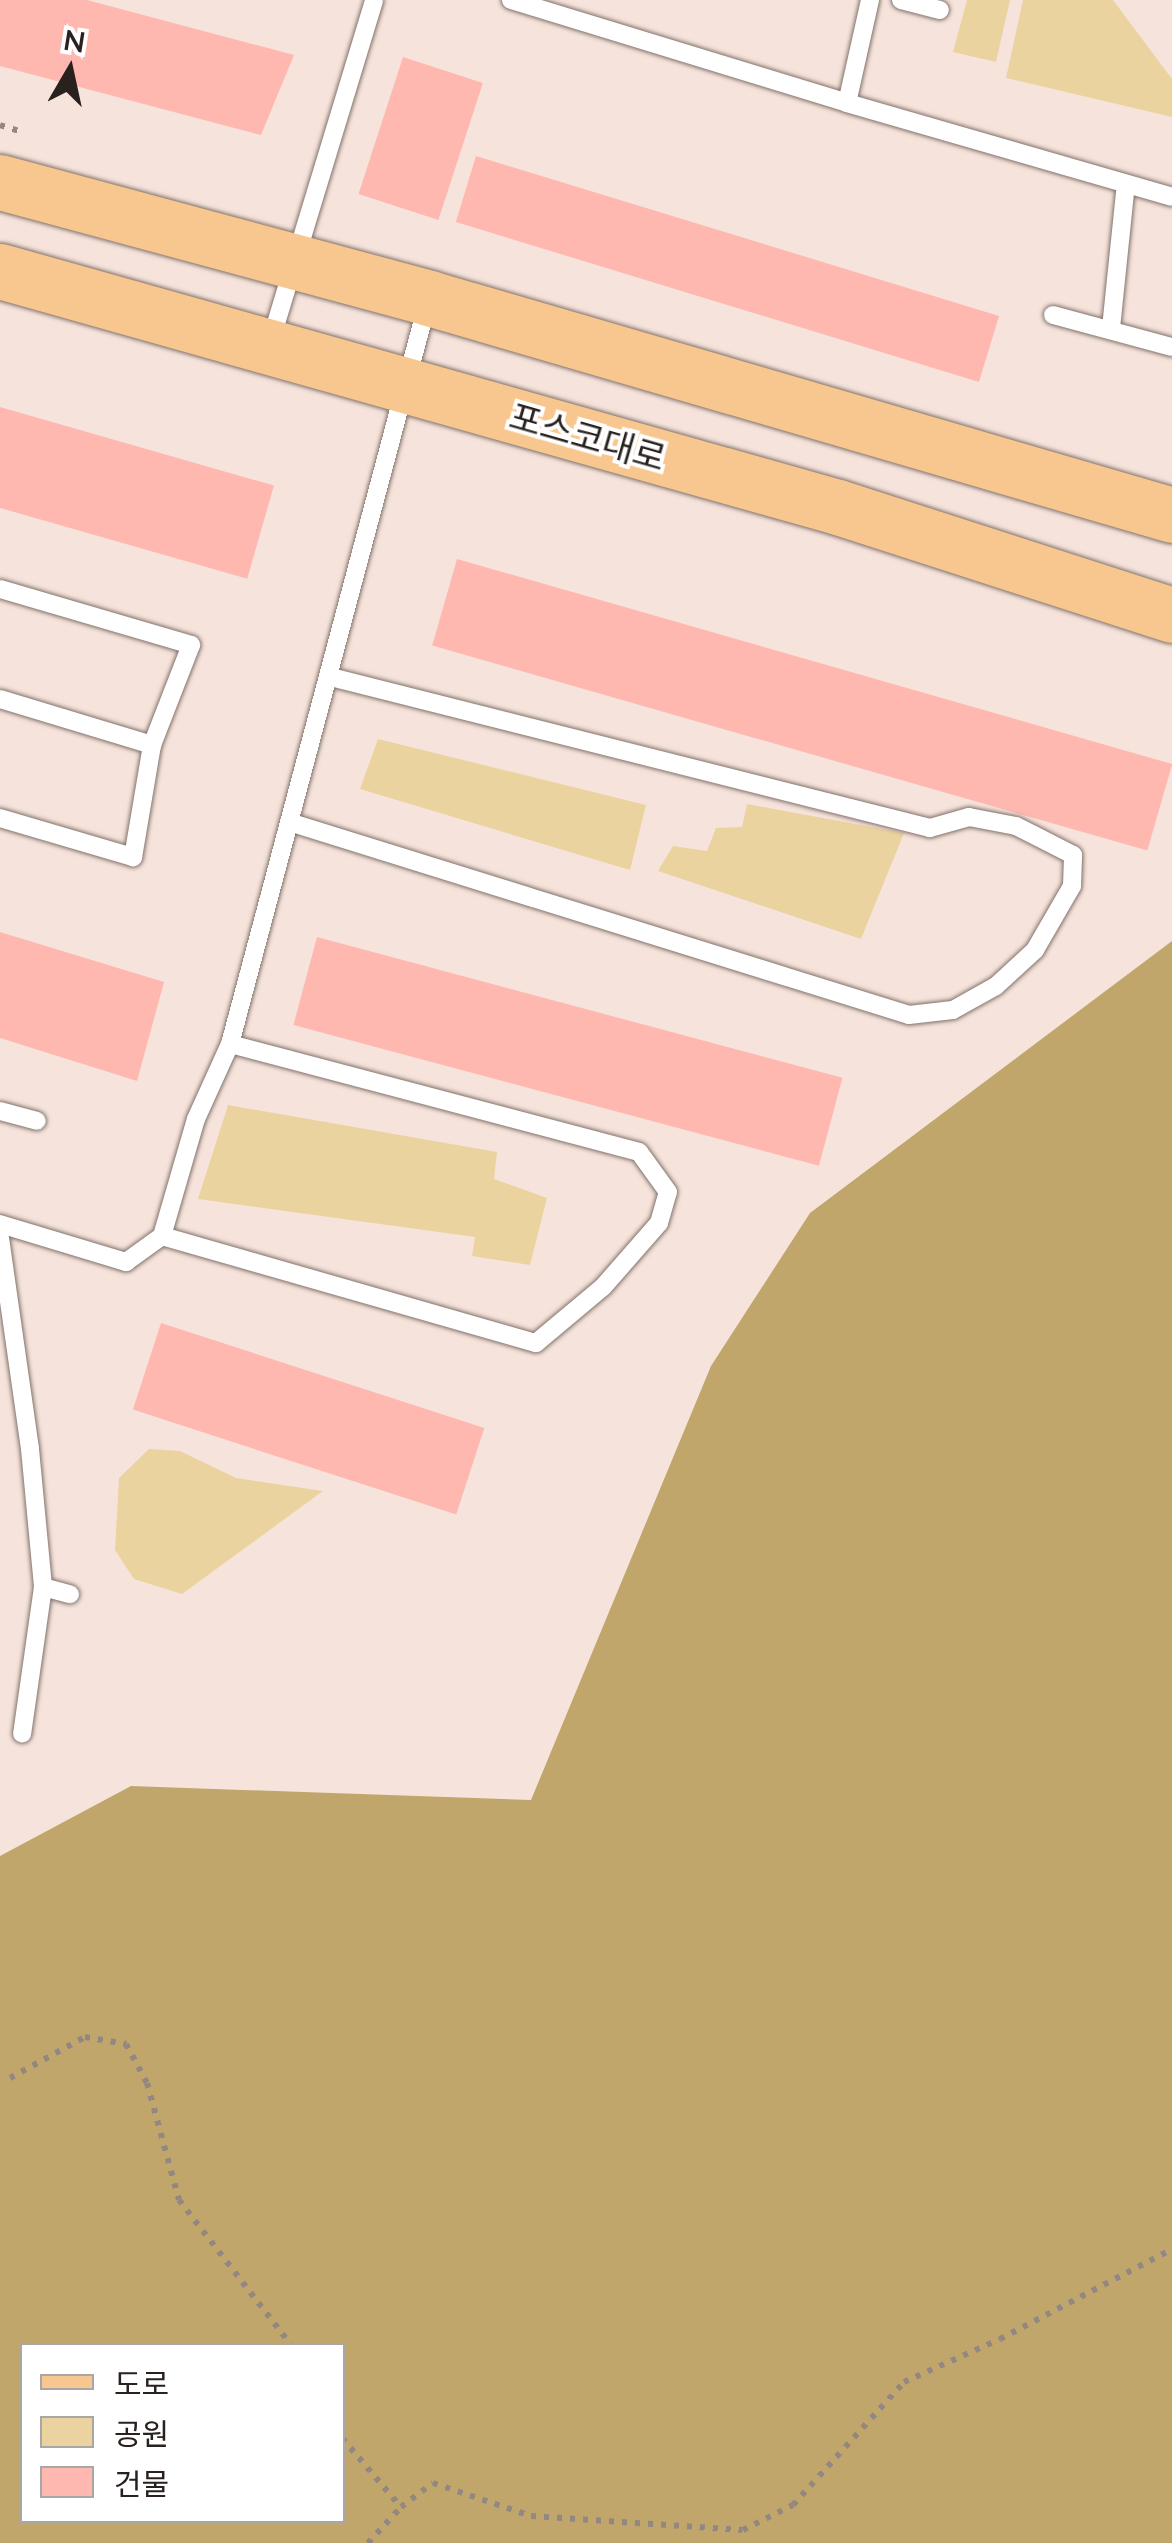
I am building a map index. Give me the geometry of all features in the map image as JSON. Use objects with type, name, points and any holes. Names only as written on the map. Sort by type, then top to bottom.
[{"type":"main road","points":[[0,182],[429,298],[1172,515]]},
{"type":"main road","name":"포스코대로","points":[[0,271],[838,507],[1172,615]]},
{"type":"lane","points":[[270,344],[374,0]]},
{"type":"lane","points":[[511,0],[847,104],[1172,197]]},
{"type":"lane","points":[[847,104],[870,0]]},
{"type":"lane","points":[[900,0],[940,10]]},
{"type":"lane","points":[[1111,328],[1126,184]]},
{"type":"lane","points":[[0,1224],[126,1262],[162,1236],[196,1119],[230,1044],[429,298]]},
{"type":"lane","points":[[1053,315],[1172,346]]},
{"type":"lane","points":[[0,589],[191,645],[152,744],[132,857],[0,818]]},
{"type":"lane","points":[[289,822],[908,1016],[953,1010],[996,986],[1035,950],[1072,886],[1072,855],[1016,826],[969,817],[930,828],[331,677]]},
{"type":"lane","points":[[0,698],[152,744]]},
{"type":"lane","points":[[162,1236],[536,1343],[603,1287],[659,1223],[668,1192],[639,1152],[230,1044]]},
{"type":"lane","points":[[0,1111],[37,1122]]},
{"type":"lane","points":[[0,1238],[30,1449],[43,1588],[22,1734]]},
{"type":"lane","points":[[43,1588],[70,1594]]},
{"type":"path","points":[[10,2078],[86,2038],[126,2044],[147,2084],[179,2200],[290,2343]]},
{"type":"path","points":[[368,2543],[400,2507],[433,2483],[531,2516],[743,2530],[793,2505],[904,2382],[1000,2338],[1172,2249]]},
{"type":"path","points":[[345,2442],[400,2507]]},
{"type":"green space","points":[[967,0],[1010,0],[996,62],[953,52]]},
{"type":"green space","points":[[1023,0],[1113,0],[1172,79],[1172,117],[1006,78]]},
{"type":"green space","points":[[378,739],[646,805],[630,870],[360,789]]},
{"type":"green space","points":[[747,804],[904,833],[861,939],[658,871],[673,846],[707,851],[716,828],[742,827]]},
{"type":"green space","points":[[228,1105],[497,1152],[494,1179],[547,1198],[530,1265],[472,1256],[475,1237],[198,1199]]},
{"type":"green space","points":[[149,1449],[180,1451],[236,1478],[323,1491],[182,1594],[134,1579],[115,1550],[119,1478]]},
{"type":"shaded area","points":[[1172,941],[1172,2543],[0,2543],[0,1856],[131,1786],[531,1800],[711,1366],[810,1213]]},
{"type":"building","points":[[0,0],[87,0],[294,55],[261,135],[0,66]]},
{"type":"building","points":[[403,57],[483,83],[438,220],[359,194]]},
{"type":"building","points":[[476,156],[999,316],[979,382],[456,222]]},
{"type":"building","points":[[0,407],[274,486],[247,579],[0,508]]},
{"type":"building","points":[[457,559],[1172,764],[1147,851],[432,646]]},
{"type":"building","points":[[0,932],[164,982],[137,1081],[0,1038]]},
{"type":"building","points":[[317,937],[842,1078],[819,1166],[293,1025]]},
{"type":"building","points":[[161,1323],[484,1428],[456,1515],[133,1410]]}]
